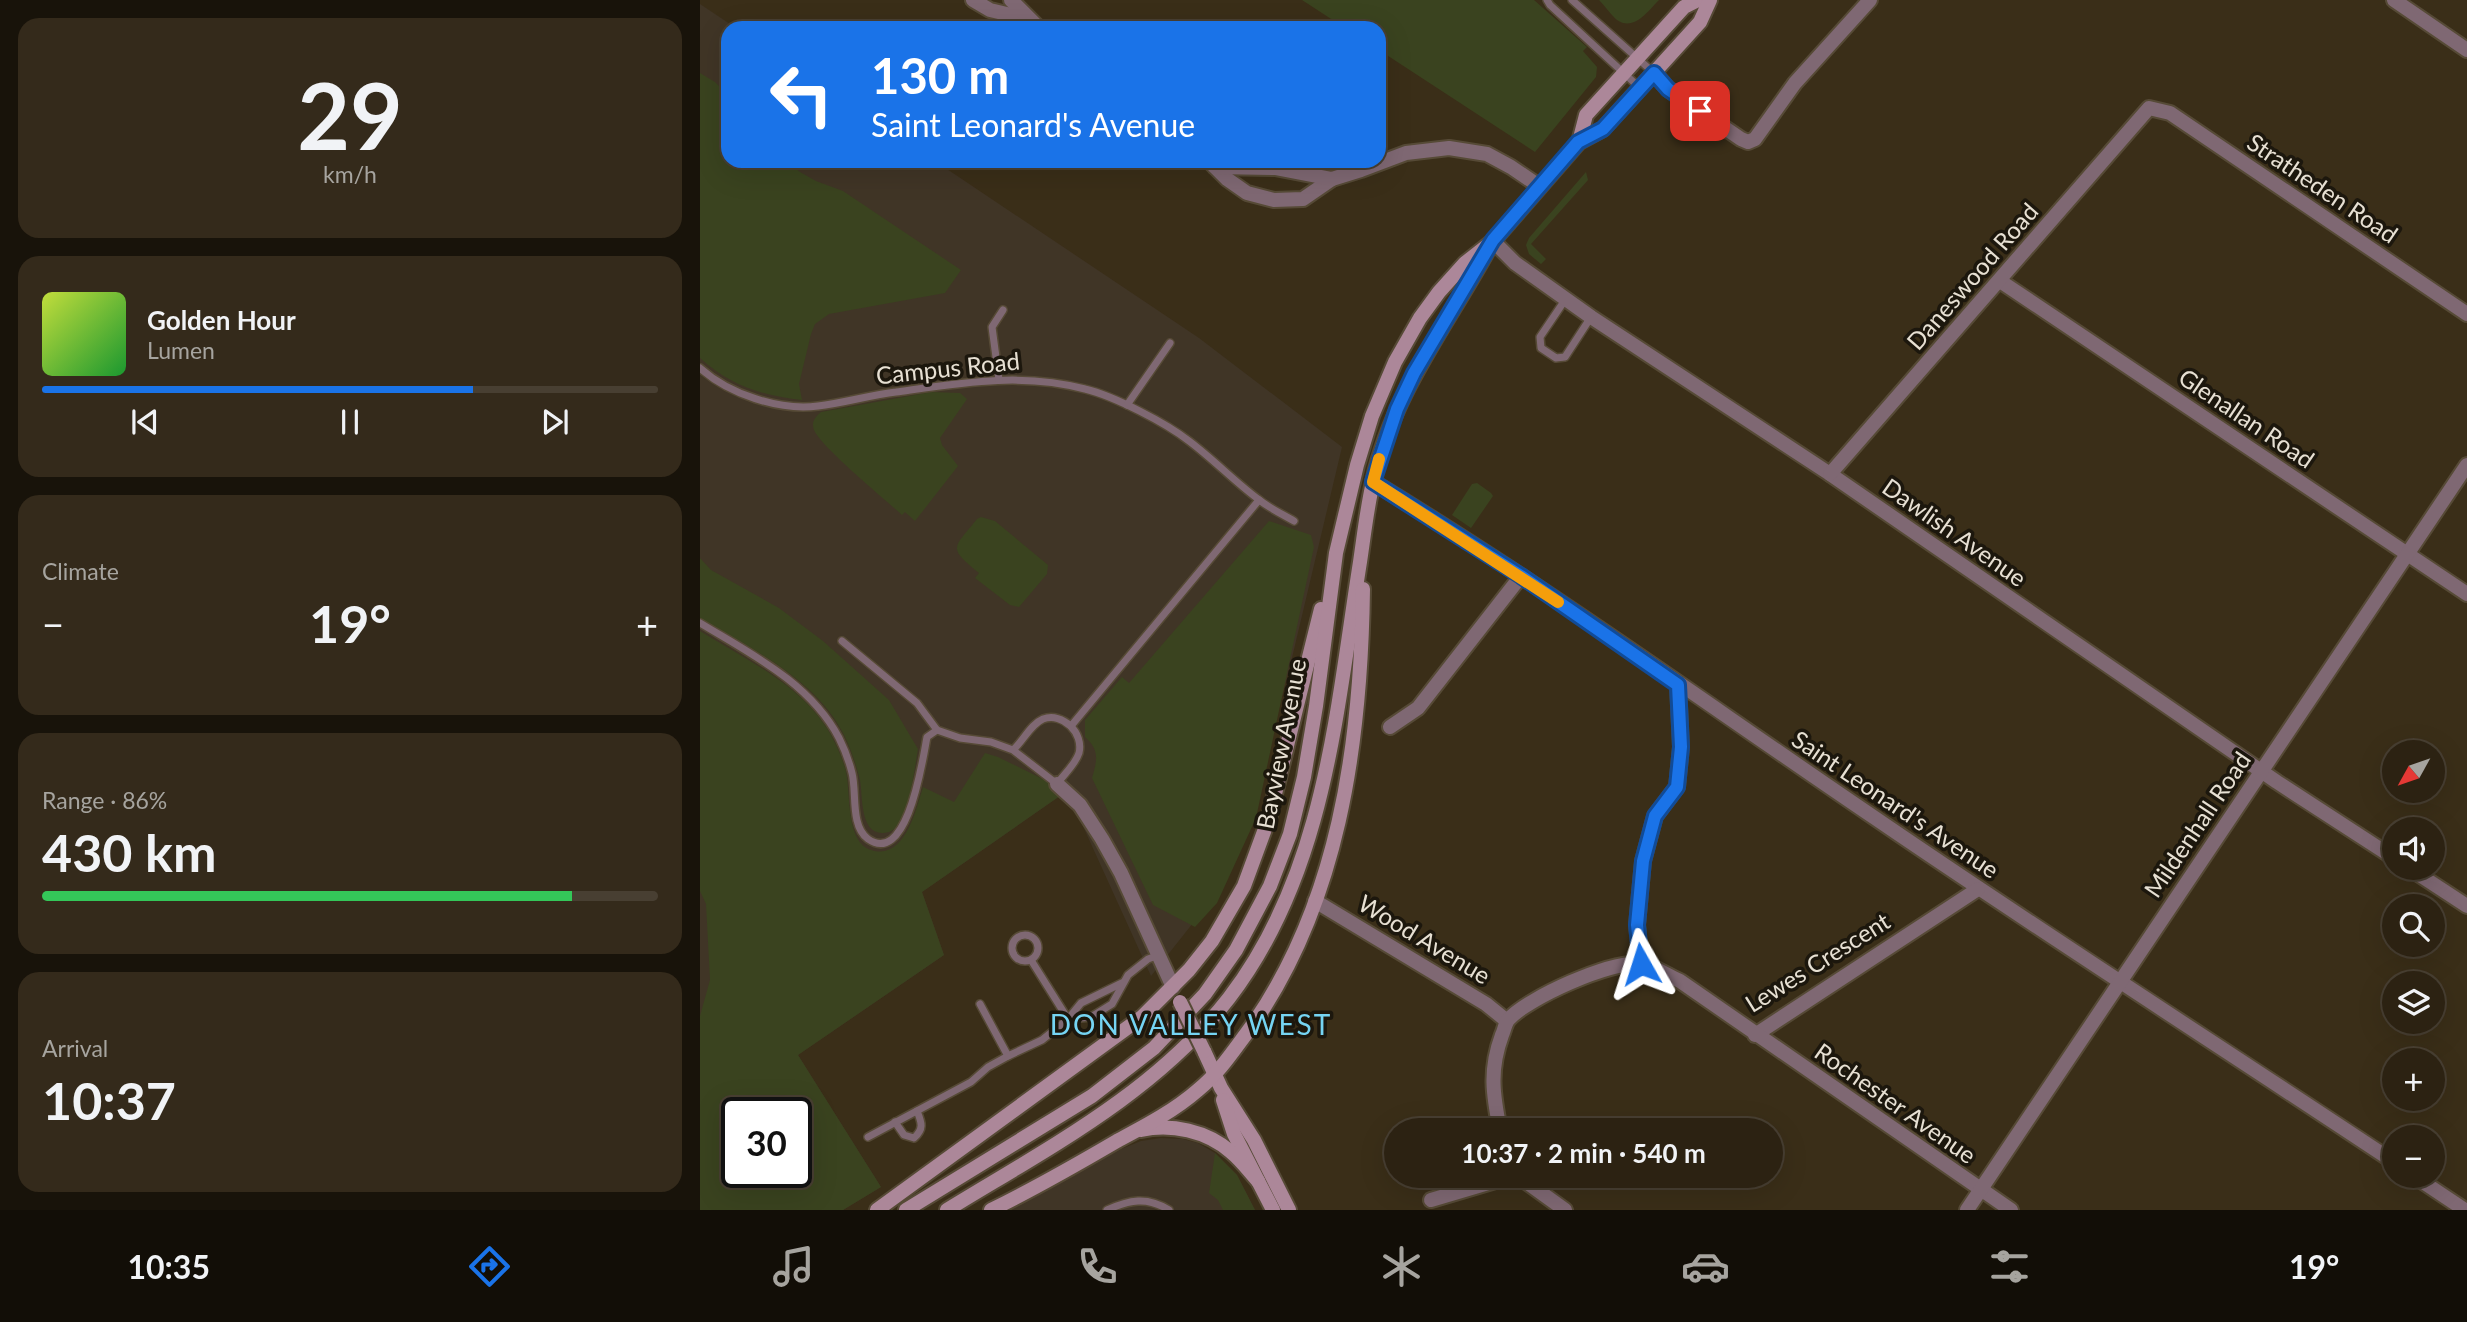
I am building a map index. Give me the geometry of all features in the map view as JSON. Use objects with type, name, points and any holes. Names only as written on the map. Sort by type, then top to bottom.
[{"type":"main road","name":"Bayview Avenue","points":[[1578,142],[1586,115],[1684,7],[1698,0]]},
{"type":"main road","name":"Bayview Avenue","points":[[947,1210],[1130,1095],[1163,1069],[1229,998],[1253,963],[1289,896],[1308,846],[1323,787],[1373,482],[1397,409],[1414,373],[1493,240],[1578,142],[1603,129],[1654,73],[1700,22],[1710,0]]},
{"type":"main road","name":"Bayview Avenue","points":[[906,1210],[1092,1096],[1154,1048],[1205,995],[1236,950],[1270,886],[1290,834],[1304,777],[1316,706],[1336,553],[1372,416],[1395,362],[1420,318],[1465,263],[1493,240]]},
{"type":"main road","points":[[991,1210],[1133,1132],[1199,1090],[1231,1055],[1267,1006],[1288,969],[1315,901],[1335,834],[1353,745],[1362,655],[1363,542]]},
{"type":"main road","points":[[877,1210],[1142,1017],[1174,987],[1212,941],[1244,886],[1269,818],[1336,553]]},
{"type":"main road","points":[[1174,987],[1221,1088],[1254,1140],[1289,1210]]},
{"type":"main road","points":[[1221,1088],[1234,1134],[1273,1210]]},
{"type":"main road","points":[[1133,1132],[1154,1127],[1191,1130],[1231,1152],[1258,1181]]},
{"type":"street","points":[[973,0],[990,10],[1025,21]]},
{"type":"street","points":[[1011,0],[1031,21]]},
{"type":"street","points":[[1654,73],[1668,89],[1748,142],[1755,139],[1795,83],[1870,0]]},
{"type":"street","points":[[2395,0],[2467,50]]},
{"type":"street","name":"Daneswood Road","points":[[1830,474],[2149,108]]},
{"type":"street","name":"Stratheden Road","points":[[2149,108],[2170,113],[2467,314]]},
{"type":"street","points":[[1386,160],[1406,153],[1449,148],[1487,154],[1539,186]]},
{"type":"street","points":[[1215,168],[1247,193],[1274,200],[1303,199],[1332,179],[1363,168]]},
{"type":"street","points":[[1275,168],[1332,179]]},
{"type":"street","name":"Dawlish Avenue","points":[[1493,240],[1515,263],[1566,300],[1830,474],[2261,771],[2382,850]]},
{"type":"street","name":"Glenallan Road","points":[[2000,281],[2467,594]]},
{"type":"street","name":"Mildenhall Road","points":[[1967,1210],[2467,465]]},
{"type":"street","name":"Saint Leonard's Avenue","points":[[1373,482],[1521,576],[1978,889],[2382,1155]]},
{"type":"street","points":[[1390,727],[1418,708],[1521,576]]},
{"type":"street","points":[[1497,1118],[1493,1097],[1494,1058],[1507,1021],[1532,1002],[1611,966],[1641,964],[1637,925],[1643,861],[1655,816],[1677,787],[1681,747],[1678,685]]},
{"type":"street","points":[[1056,783],[1080,805],[1102,839],[1174,987]]},
{"type":"street","points":[[2427,880],[2467,906]]},
{"type":"street","name":"Lewes Crescent","points":[[1641,964],[1680,981],[1755,1035],[1978,889]]},
{"type":"street","name":"Wood Avenue","points":[[1315,901],[1486,1004],[1507,1021]]},
{"type":"street","name":"Rochester Avenue","points":[[1755,1035],[2011,1210]]},
{"type":"street","points":[[1431,1200],[1472,1188]]},
{"type":"street","points":[[1535,1188],[1565,1210]]},
{"type":"street","points":[[2432,1188],[2465,1210]]},
{"type":"lane","points":[[1547,0],[1640,88]]},
{"type":"lane","points":[[1572,0],[1654,73]]},
{"type":"lane","points":[[1566,300],[1540,337],[1541,348],[1556,358],[1565,357],[1591,317]]},
{"type":"lane","points":[[999,380],[992,327],[1003,310]]},
{"type":"lane","points":[[1127,405],[1170,343]]},
{"type":"lane","name":"Campus Road","points":[[700,368],[726,387],[752,397],[777,404],[806,407],[892,392],[999,380],[1052,381],[1088,389],[1127,405],[1187,439],[1259,500],[1294,521]]},
{"type":"lane","points":[[1071,726],[1259,500]]},
{"type":"lane","points":[[700,623],[801,689],[825,716],[840,739],[852,775],[857,819],[866,838],[872,841],[890,840],[906,821],[912,806],[927,737],[937,730]]},
{"type":"lane","points":[[842,641],[917,703],[937,730],[960,738],[991,742],[1013,750],[1056,783],[1074,763],[1080,751],[1078,737],[1071,726],[1058,718],[1044,719],[1031,726],[1024,739],[1013,750]]},
{"type":"lane","points":[[868,1137],[971,1082],[988,1067],[1007,1056],[1042,1040],[1068,1019],[1081,1003],[1122,982],[1148,959],[1159,955]]},
{"type":"lane","points":[[1031,960],[1068,1019]]},
{"type":"lane","points":[[1068,1019],[1091,1017],[1112,1004],[1122,982]]},
{"type":"lane","points":[[979,1004],[1007,1056]]},
{"type":"lane","points":[[895,1122],[904,1135],[914,1138],[922,1127],[917,1111]]},
{"type":"lane","points":[[1107,1210],[1133,1200],[1158,1203],[1169,1210]]},
{"type":"shaded area","points":[[700,4],[726,21],[721,21],[721,168],[945,168],[1199,338],[1342,447],[1256,796],[1212,899],[1151,976],[1067,791],[922,892],[944,955],[798,1055],[881,1187],[843,1210],[700,1210]]},
{"type":"shaded area","points":[[1161,1138],[1198,1143],[1215,1153],[1237,1175],[1255,1210],[1008,1210],[1121,1149],[1141,1141]]},
{"type":"green space","points":[[1302,0],[1534,0],[1587,47],[1583,51],[1597,67],[1596,77],[1535,152],[1386,55],[1386,21],[1334,21]]},
{"type":"green space","points":[[1599,0],[1659,0],[1635,22],[1623,23]]},
{"type":"green space","points":[[700,73],[721,88],[721,168],[795,168],[816,181],[843,191],[961,270],[945,293],[829,314],[815,324],[799,384],[802,400],[747,388],[700,358]]},
{"type":"green space","points":[[1586,172],[1588,180],[1531,244],[1546,259],[1541,264],[1529,254],[1526,245],[1529,238]]},
{"type":"green space","points":[[931,392],[960,393],[967,399],[940,438],[942,445],[958,466],[915,521],[905,512],[902,515],[841,461],[819,438],[813,425],[821,412]]},
{"type":"green space","points":[[1477,483],[1493,496],[1471,528],[1452,515],[1472,484]]},
{"type":"green space","points":[[981,517],[995,521],[1048,565],[1047,574],[1019,607],[1010,605],[975,578],[979,573],[958,552],[959,542]]},
{"type":"green space","points":[[1269,521],[1311,535],[1314,547],[1256,818],[1217,903],[1195,927],[1153,905],[1092,778],[1096,756],[1093,746],[1085,737],[1085,720],[1122,677],[1129,683]]},
{"type":"green space","points":[[700,558],[711,570],[779,608],[823,641],[889,700],[918,749],[910,795],[896,828],[879,833],[867,824],[860,780],[849,746],[832,715],[817,697],[781,667],[700,618]]},
{"type":"green space","points":[[700,631],[778,679],[812,709],[826,727],[840,754],[846,773],[854,829],[863,846],[871,850],[883,851],[901,841],[912,820],[923,787],[954,802],[985,753],[1067,791],[922,892],[944,955],[798,1055],[881,1187],[843,1210],[700,1210],[700,1016],[710,980],[706,904],[700,891]]},
{"type":"green space","points":[[1215,1153],[1237,1175],[1255,1210],[1223,1210],[1218,1200],[1209,1193]]},
{"type":"slow traffic","points":[[1379,459],[1373,482],[1558,602]]},
{"type":"district","name":"DON VALLEY WEST","points":[[1191,1025]]},
{"type":"route","points":[[1641,964],[1637,925],[1643,861],[1655,816],[1677,787],[1681,747],[1678,685],[1521,576],[1373,482],[1397,409],[1414,373],[1493,240],[1539,186],[1578,142],[1603,129],[1654,73],[1668,89],[1700,111]]}]
